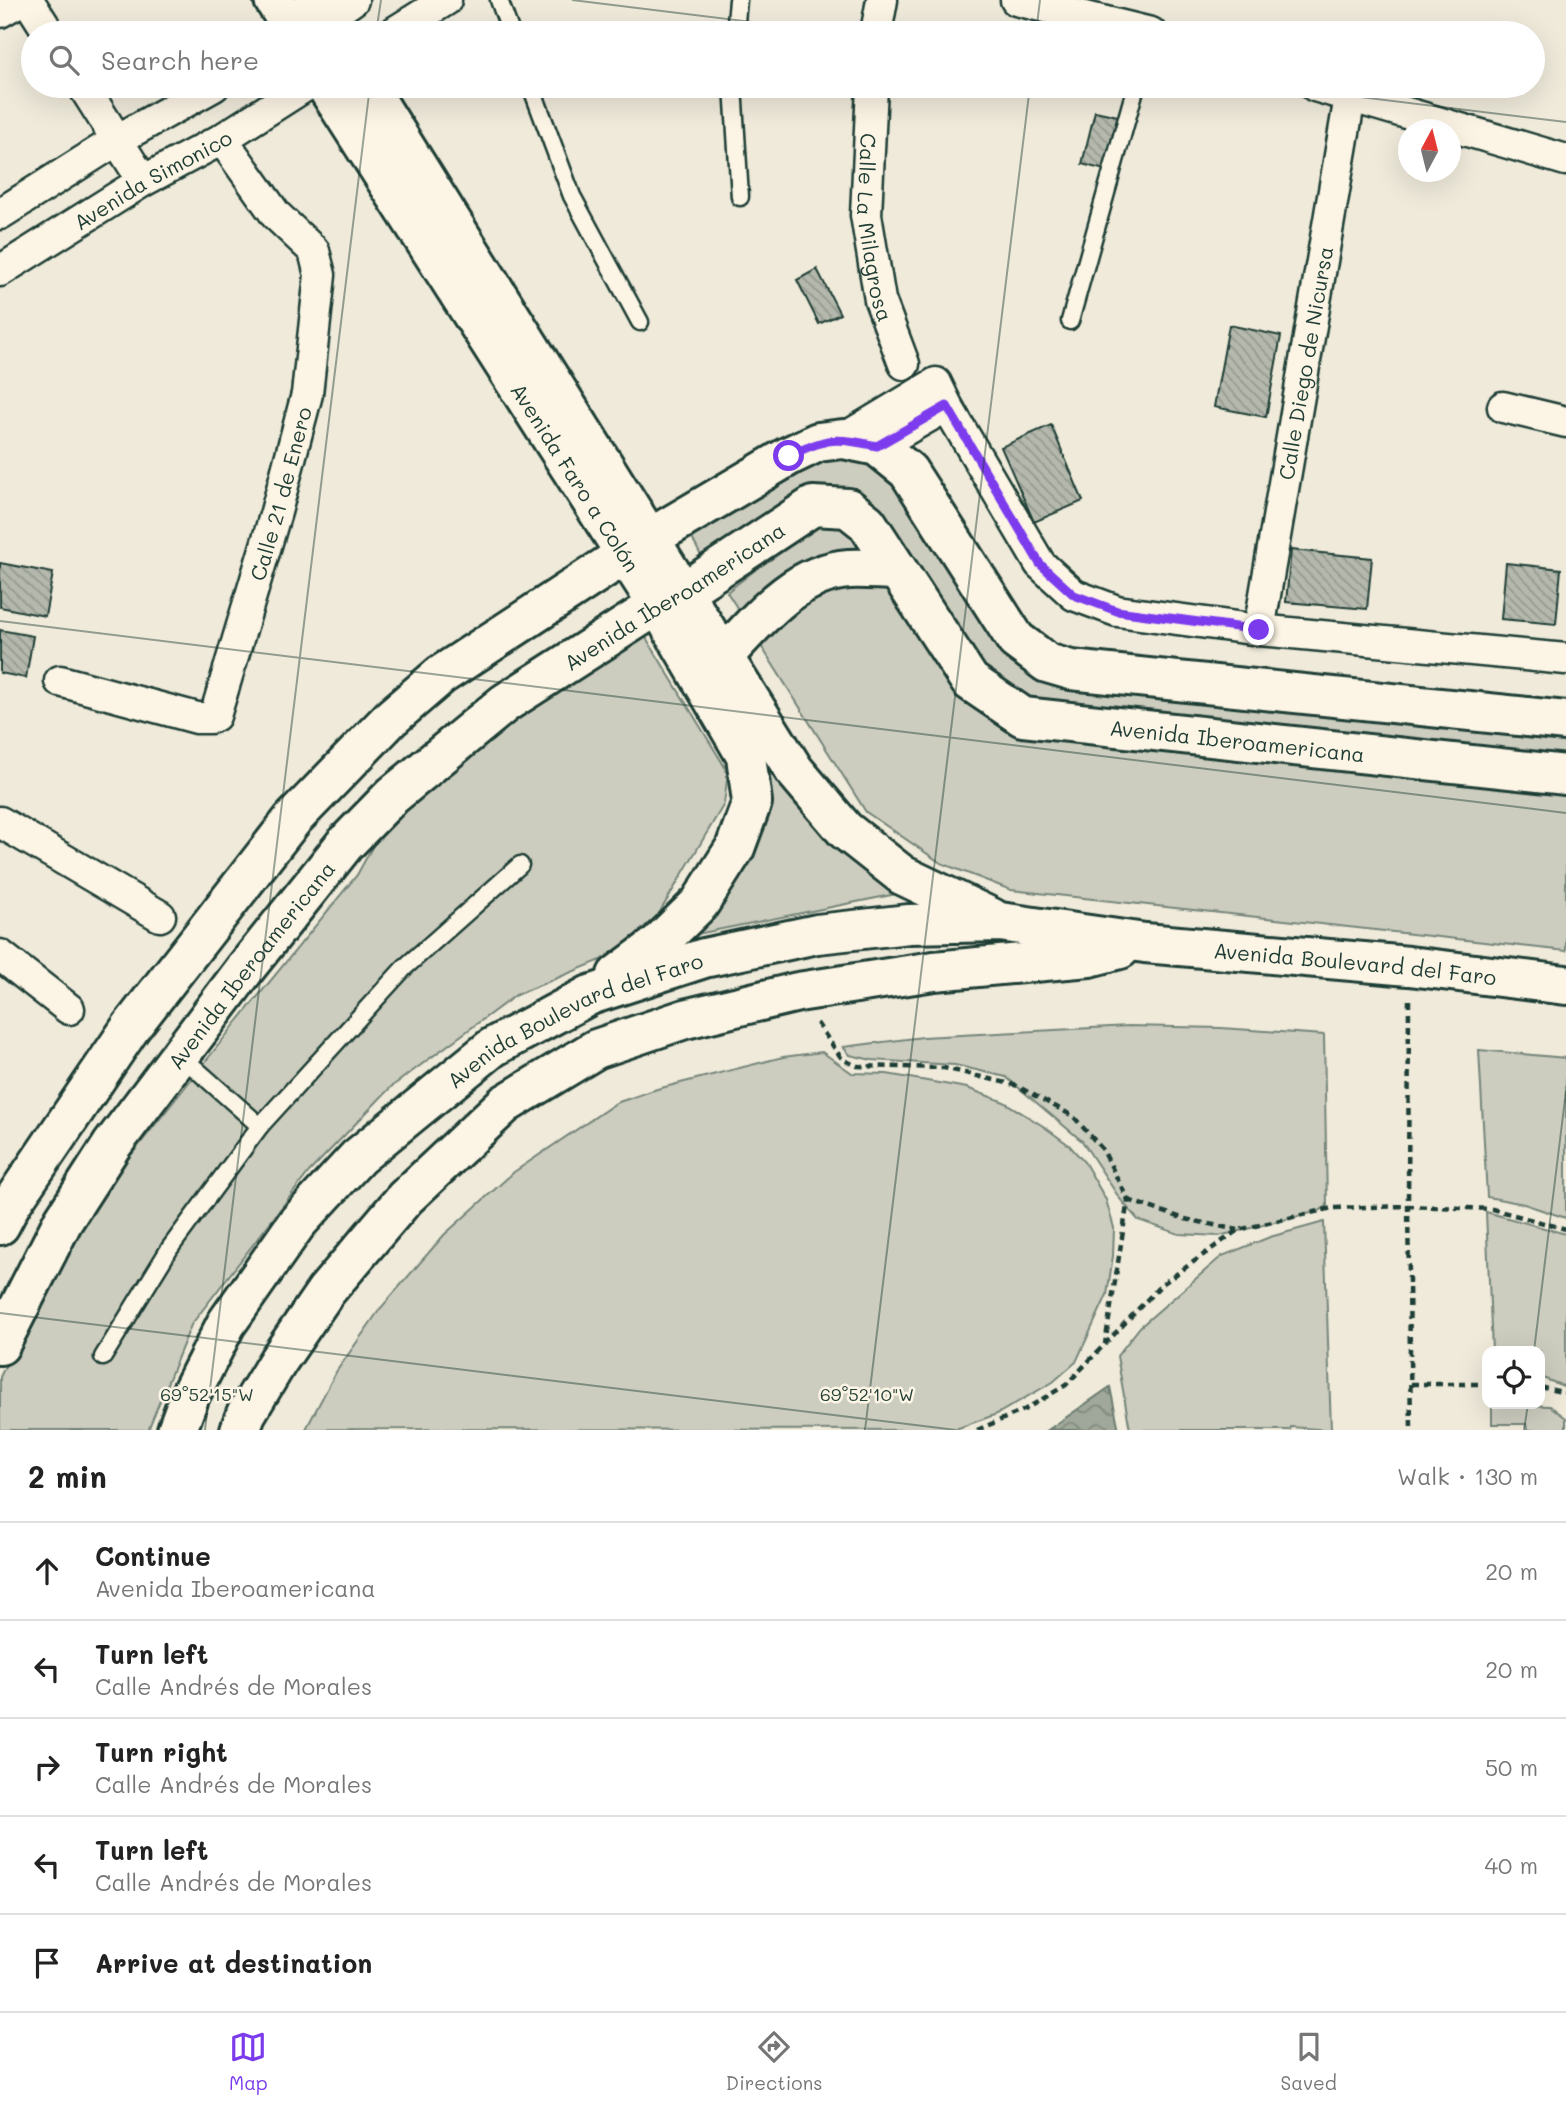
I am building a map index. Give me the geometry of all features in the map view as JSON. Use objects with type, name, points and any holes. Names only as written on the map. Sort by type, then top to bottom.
[{"type":"street","points":[[0,12],[21,0]]},
{"type":"street","points":[[28,0],[41,21]]},
{"type":"street","points":[[274,0],[321,20]]},
{"type":"street","points":[[412,21],[446,0]]},
{"type":"street","points":[[878,21],[882,0]]},
{"type":"street","points":[[1016,0],[1102,21]]},
{"type":"street","points":[[91,98],[143,181]]},
{"type":"street","points":[[0,214],[117,140],[192,98]]},
{"type":"street","name":"Avenida Simonico","points":[[0,271],[143,181],[222,139],[286,98]]},
{"type":"street","name":"Avenida Faro a Colón","points":[[334,98],[638,546]]},
{"type":"street","name":"Avenida Faro a Colón","points":[[374,98],[670,598],[746,756],[752,802],[734,848],[700,904],[656,946],[590,995]]},
{"type":"street","name":"Calle La Milagrosa","points":[[871,98],[866,215],[880,300],[904,363]]},
{"type":"street","name":"Calle Diego de Nicursa","points":[[1259,630],[1350,98]]},
{"type":"street","points":[[1353,98],[1566,160]]},
{"type":"street","name":"Calle 21 de Enero","points":[[60,681],[197,718],[210,719],[215,716],[219,703],[276,512],[307,394],[320,275],[314,251],[276,215],[222,139]]},
{"type":"street","points":[[0,1224],[131,1027],[293,819],[391,718],[441,675],[638,546],[789,456],[818,442],[860,442],[942,395],[1040,564],[1074,595],[1117,611],[1259,630],[1566,659]]},
{"type":"street","points":[[1503,407],[1566,422]]},
{"type":"street","points":[[860,442],[908,471],[1016,640],[1047,663],[1071,670],[1566,721]]},
{"type":"street","name":"Avenida Iberoamericana","points":[[0,1345],[63,1221],[112,1146],[245,969],[345,844],[392,796],[505,703],[813,506],[848,508],[867,523],[970,681],[1023,717],[1566,775]]},
{"type":"street","points":[[723,657],[767,611],[800,585],[824,573],[848,569],[897,570]]},
{"type":"street","name":"Avenida Faro a Colón","points":[[670,598],[723,657],[794,770],[845,830],[902,875],[1000,922]]},
{"type":"street","points":[[0,821],[160,916]]},
{"type":"street","name":"Avenida Boulevard del Faro","points":[[177,1430],[190,1395],[226,1324],[297,1223],[358,1157],[493,1047],[590,995],[704,958],[817,934],[908,924],[1000,922],[1144,943],[1409,966],[1566,985]]},
{"type":"street","name":"Avenida Boulevard del Faro","points":[[240,1430],[246,1414],[272,1371],[326,1291],[405,1198],[505,1104],[596,1049],[685,1019],[798,992],[934,971],[1089,957],[1144,943]]},
{"type":"street","points":[[0,955],[69,1009]]},
{"type":"lane","points":[[499,0],[507,21]]},
{"type":"lane","points":[[736,21],[738,0]]},
{"type":"lane","points":[[535,98],[572,196],[640,322]]},
{"type":"lane","points":[[734,98],[740,197]]},
{"type":"lane","points":[[1070,321],[1133,98]]},
{"type":"lane","points":[[103,1357],[170,1248],[260,1126],[404,968],[520,864]]},
{"type":"lane","points":[[180,1055],[260,1126]]},
{"type":"path","points":[[1409,966],[1411,1430]]},
{"type":"path","points":[[798,992],[829,1043],[842,1059],[857,1066],[944,1068],[1014,1085],[1073,1116],[1102,1150],[1128,1200],[1105,1345]]},
{"type":"path","points":[[1128,1200],[1185,1219],[1238,1230]]},
{"type":"path","points":[[977,1430],[1024,1410],[1066,1385],[1160,1285],[1238,1230],[1332,1208],[1408,1206],[1492,1209],[1566,1229]]},
{"type":"path","points":[[1411,1384],[1482,1384]]},
{"type":"path","points":[[1545,1388],[1566,1393]]},
{"type":"shaded area","points":[[817,449],[875,453],[1013,647],[1566,727],[1566,769],[1018,705],[977,675],[849,498],[705,564],[686,526]]},
{"type":"shaded area","points":[[814,524],[852,528],[964,694],[1566,788],[1566,951],[1011,890],[941,863],[866,812],[727,592]]},
{"type":"shaded area","points":[[645,636],[728,772],[724,804],[658,915],[611,956],[516,995],[391,1087],[309,1172],[191,1325],[148,1430],[0,1430],[0,1377],[67,1236],[357,875],[388,818],[520,708]]},
{"type":"shaded area","points":[[748,721],[906,892],[697,934],[740,854]]},
{"type":"shaded area","points":[[1129,1026],[1221,1028],[1324,1035],[1327,1206],[1319,1211],[1219,1236],[1179,1234],[1138,1220],[1120,1199],[1082,1141],[1006,1077],[955,1065],[872,1060],[850,1055],[843,1047],[923,1037]]},
{"type":"shaded area","points":[[1479,1050],[1566,1058],[1566,1218],[1524,1204],[1487,1197]]},
{"type":"shaded area","points":[[822,1052],[852,1073],[887,1074],[967,1088],[1004,1102],[1069,1145],[1085,1163],[1106,1200],[1114,1228],[1113,1256],[1107,1295],[1076,1362],[1053,1382],[997,1414],[953,1430],[306,1429],[336,1372],[380,1309],[444,1235],[514,1172],[616,1103],[657,1089],[783,1057]]},
{"type":"shaded area","points":[[1486,1212],[1566,1234],[1566,1387],[1545,1379],[1545,1346],[1492,1346]]},
{"type":"shaded area","points":[[1324,1222],[1331,1430],[1291,1427],[1290,1430],[1130,1430],[1117,1356],[1140,1327],[1222,1256],[1270,1237]]},
{"type":"shaded area","points":[[1545,1406],[1550,1406],[1566,1418],[1566,1430],[1527,1430],[1526,1424],[1492,1424],[1492,1409],[1545,1409]]},
{"type":"water","points":[[1110,1387],[1119,1430],[1048,1430]]},
{"type":"building","points":[[1095,111],[1118,116],[1105,170],[1082,164]]},
{"type":"building","points":[[817,269],[840,314],[819,324],[797,280]]},
{"type":"building","points":[[1229,325],[1281,336],[1266,417],[1214,407]]},
{"type":"building","points":[[1051,425],[1083,501],[1034,522],[1001,447]]},
{"type":"building","points":[[1291,550],[1372,558],[1367,609],[1286,602]]},
{"type":"building","points":[[0,563],[53,573],[45,616],[0,607]]},
{"type":"building","points":[[1506,563],[1561,569],[1556,624],[1501,619]]},
{"type":"building","points":[[0,630],[33,636],[26,678],[0,673]]},
{"type":"route","points":[[789,456],[818,442],[843,439],[877,446],[947,406],[1040,564],[1074,595],[1117,611],[1259,630]]}]
